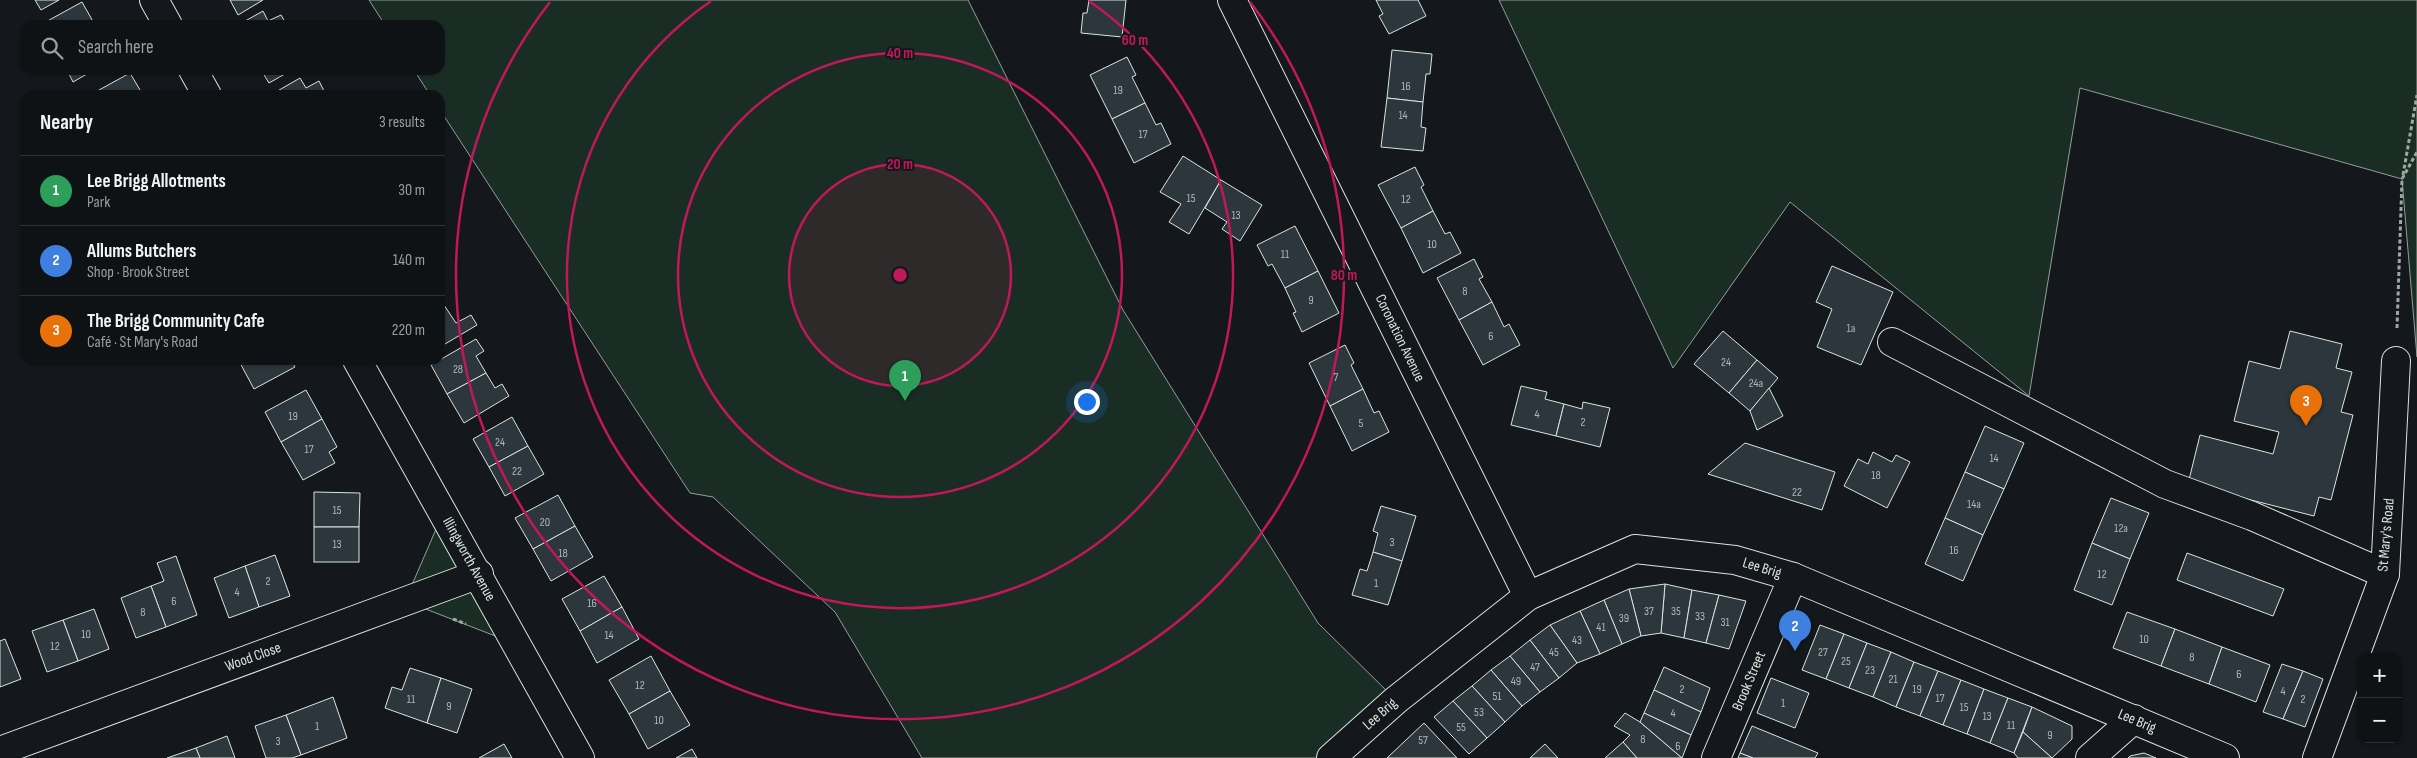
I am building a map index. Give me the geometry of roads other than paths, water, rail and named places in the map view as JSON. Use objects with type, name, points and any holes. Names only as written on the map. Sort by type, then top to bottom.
[{"type":"street","points":[[154,0],[165,20]]},
{"type":"street","name":"Coronation Avenue","points":[[1232,0],[1528,596]]},
{"type":"street","points":[[196,75],[204,90]]},
{"type":"street","points":[[1892,342],[2165,484],[2252,516],[2384,574]]},
{"type":"street","name":"St Mary's Road","points":[[2317,758],[2384,574],[2396,361]]},
{"type":"street","name":"Illingworth Avenue","points":[[360,365],[580,758]]},
{"type":"street","name":"Lee Brig","points":[[1331,758],[1396,700],[1528,596],[1635,549],[1736,560],[1793,577],[2226,758]]},
{"type":"street","name":"Wood Close","points":[[0,751],[32,749],[478,574]]},
{"type":"street","name":"Brook Street","points":[[1716,758],[1793,577]]},
{"type":"street","points":[[2090,758],[2134,719]]},
{"type":"place","name":"Lee Brigg Allotments","points":[[905,401]]},
{"type":"place","name":"The Brigg Community Cafe","points":[[2306,426]]},
{"type":"place","name":"Allums Butchers","points":[[1795,651]]}]
